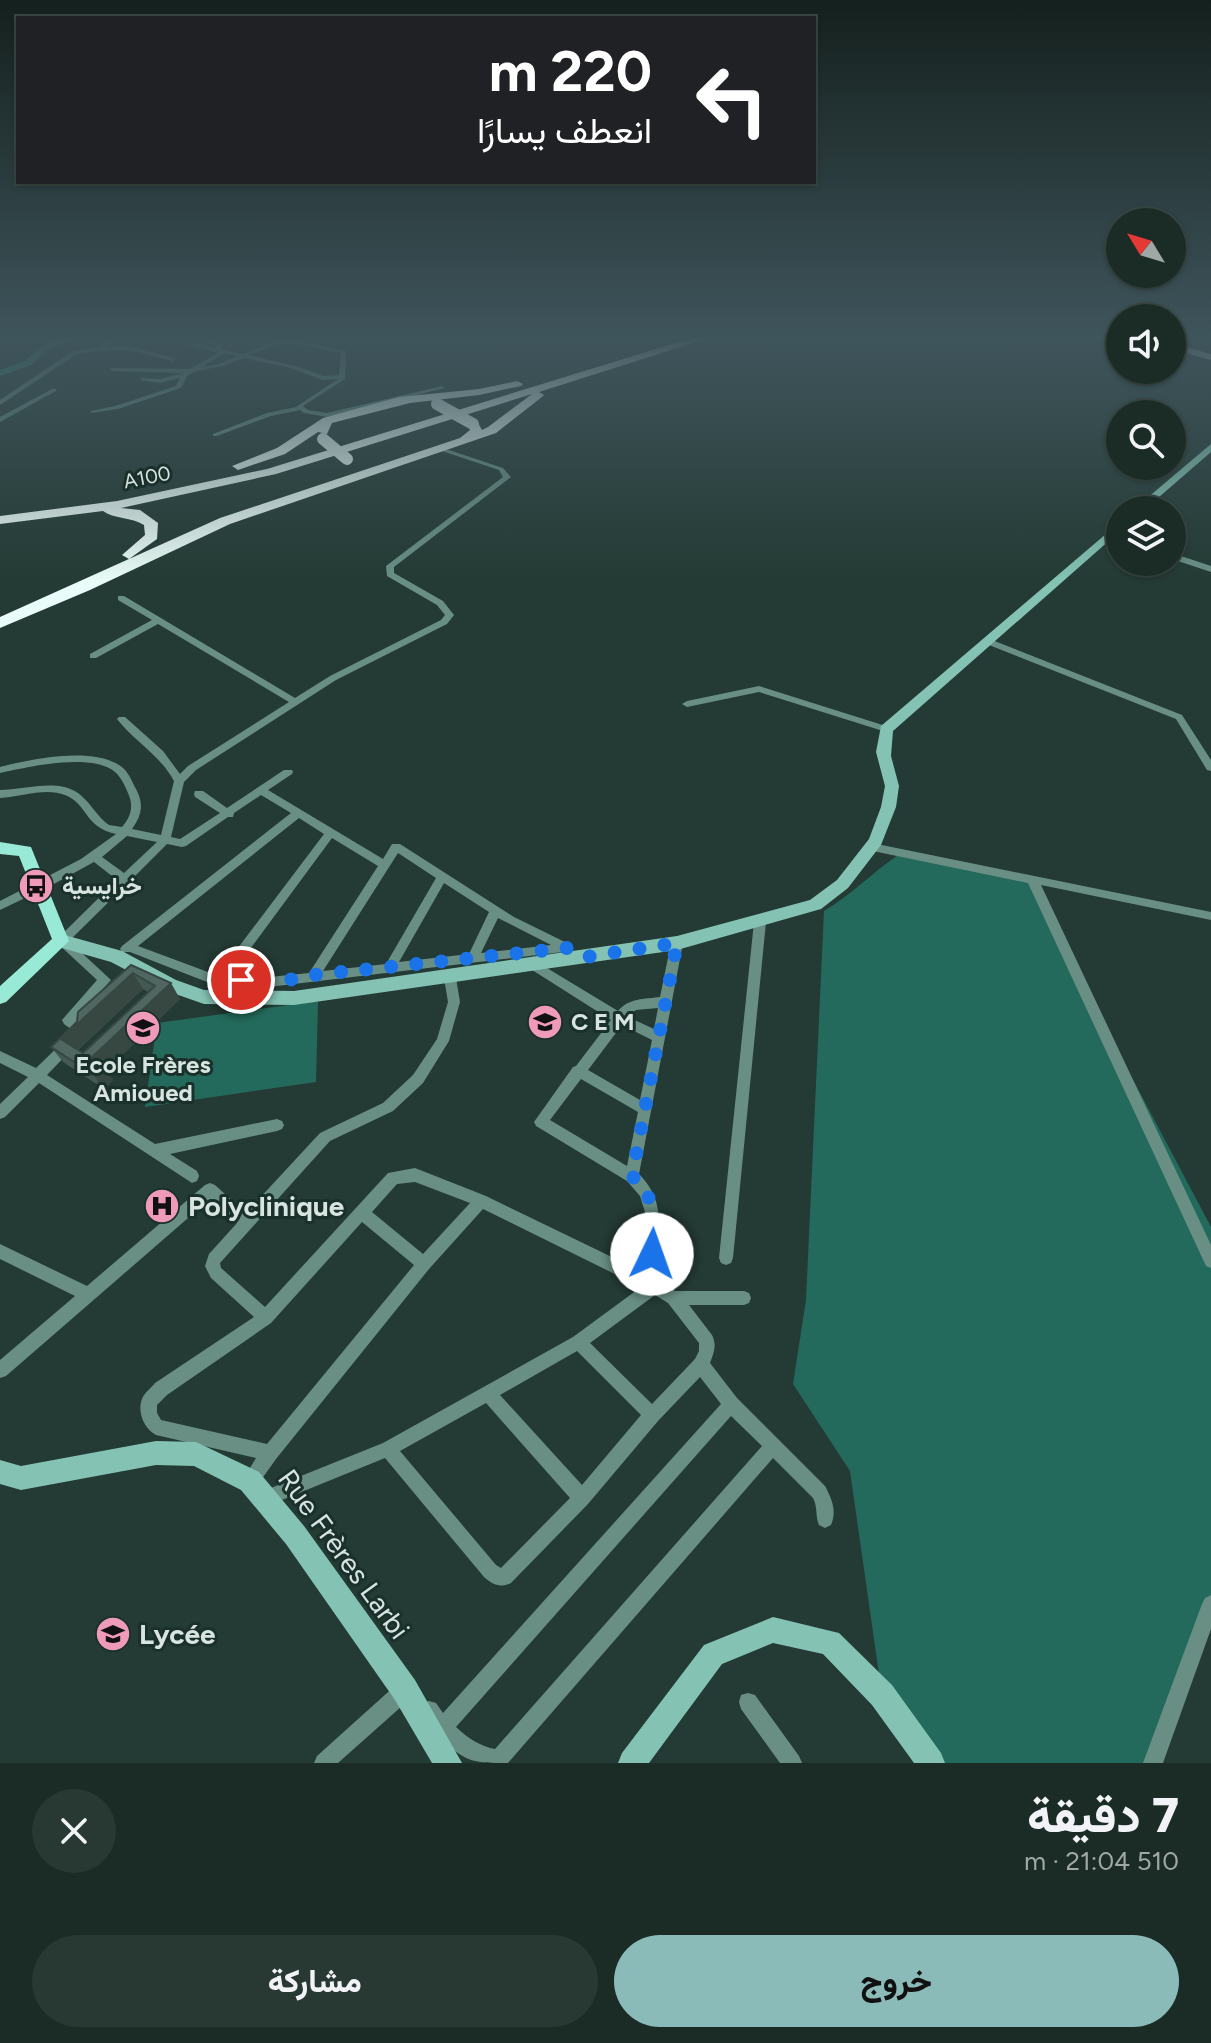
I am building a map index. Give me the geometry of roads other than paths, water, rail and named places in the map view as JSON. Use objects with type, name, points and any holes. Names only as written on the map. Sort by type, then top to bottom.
[{"type":"highway","points":[[0,512],[238,466],[281,451],[324,419],[331,417]]},
{"type":"highway","name":"A100","points":[[0,512],[130,495],[280,463],[427,417]]},
{"type":"highway","name":"A100","points":[[0,520],[58,514],[285,468],[451,417]]},
{"type":"highway","points":[[461,417],[473,424],[477,431],[464,441]]},
{"type":"highway","points":[[0,623],[225,521],[464,441],[492,430],[509,417]]},
{"type":"highway","points":[[302,495],[345,474],[350,463],[323,439],[324,419]]},
{"type":"highway","points":[[347,459],[376,465],[411,458]]},
{"type":"highway","points":[[0,623],[136,551],[152,536],[153,529],[144,517],[123,511],[58,514]]},
{"type":"main road","points":[[1154,496],[1211,447]]},
{"type":"main road","points":[[61,941],[122,952],[181,989],[204,997],[294,998],[677,943],[815,905],[834,894],[872,847],[892,790],[892,779],[884,759],[886,729],[1106,541]]},
{"type":"main road","points":[[0,848],[25,851],[61,941]]},
{"type":"main road","points":[[0,997],[61,941]]},
{"type":"main road","name":"Rue Frères Larbi","points":[[0,1472],[21,1478],[156,1453],[196,1454],[259,1490],[442,1743]]},
{"type":"main road","points":[[632,1763],[713,1654],[773,1630],[830,1642],[882,1695],[931,1763]]},
{"type":"street","points":[[215,435],[261,417]]},
{"type":"street","points":[[320,417],[331,417]]},
{"type":"street","points":[[0,1113],[82,1031],[68,1020],[105,980],[61,941],[165,840],[179,781],[206,757],[295,702],[371,658],[431,629],[450,615],[440,603],[390,574],[390,566],[507,477],[501,469],[441,449]]},
{"type":"street","points":[[1186,561],[1211,569]]},
{"type":"street","points":[[121,598],[295,702]]},
{"type":"street","points":[[93,656],[159,620]]},
{"type":"street","points":[[987,641],[1179,717],[1191,731],[1198,749],[1211,768]]},
{"type":"street","points":[[687,704],[759,689],[886,729]]},
{"type":"street","points":[[122,719],[133,733],[160,751],[179,781]]},
{"type":"street","points":[[0,770],[41,763],[100,759],[119,769],[138,802],[136,813],[125,832],[94,856],[0,906]]},
{"type":"street","points":[[0,794],[62,790],[78,798],[97,823],[182,843],[288,772]]},
{"type":"street","points":[[262,791],[384,865]]},
{"type":"street","points":[[199,794],[229,814]]},
{"type":"street","points":[[122,952],[298,813]]},
{"type":"street","points":[[223,977],[331,832]]},
{"type":"street","points":[[314,975],[396,847],[496,910],[586,957]]},
{"type":"street","points":[[872,847],[1211,916]]},
{"type":"street","points":[[94,856],[126,881]]},
{"type":"street","points":[[390,967],[441,878]]},
{"type":"street","points":[[1032,879],[1211,1261]]},
{"type":"street","points":[[473,958],[496,910]]},
{"type":"street","points":[[726,1258],[760,922]]},
{"type":"street","points":[[632,1176],[677,943]]},
{"type":"street","points":[[122,952],[207,977],[260,983],[567,948]]},
{"type":"street","points":[[533,965],[620,1019],[659,1037]]},
{"type":"street","points":[[266,1318],[212,1266],[214,1259],[325,1137],[388,1107],[418,1079],[443,1041],[454,1002],[450,978]]},
{"type":"street","points":[[655,1286],[652,1241],[655,1212],[651,1199],[632,1176],[541,1122],[578,1071],[634,1005],[664,1002]]},
{"type":"street","points":[[0,1057],[37,1075],[192,1176]]},
{"type":"street","points":[[578,1071],[646,1110]]},
{"type":"street","points":[[154,1151],[277,1125]]},
{"type":"street","points":[[270,1453],[156,1427],[149,1415],[149,1402],[180,1374],[266,1318],[362,1213],[385,1183],[404,1175],[415,1175],[481,1201],[655,1286],[673,1298],[707,1340],[707,1351],[701,1365],[652,1415],[582,1498],[505,1577],[497,1577],[388,1449]]},
{"type":"street","points":[[0,1370],[210,1190],[247,1223]]},
{"type":"street","points":[[259,1490],[270,1453],[424,1264],[481,1201]]},
{"type":"street","points":[[362,1213],[424,1264]]},
{"type":"street","points":[[0,1251],[87,1294]]},
{"type":"street","points":[[259,1490],[388,1449],[578,1342],[655,1286]]},
{"type":"street","points":[[673,1298],[744,1298]]},
{"type":"street","points":[[578,1342],[652,1415]]},
{"type":"street","points":[[701,1365],[731,1404],[819,1492],[825,1503],[825,1519]]},
{"type":"street","points":[[488,1393],[582,1498]]},
{"type":"street","points":[[442,1743],[731,1404]]},
{"type":"street","points":[[388,1667],[408,1683],[442,1743],[465,1749],[482,1758],[499,1759],[772,1447]]},
{"type":"street","points":[[1153,1763],[1211,1604]]},
{"type":"street","points":[[324,1763],[405,1690]]},
{"type":"street","points":[[748,1702],[792,1763]]},
{"type":"place","name":"خرايسية","points":[[36,886]]},
{"type":"place","name":"C E M","points":[[545,1022]]},
{"type":"place","name":"Ecole Frères Amioued","points":[[143,1028]]},
{"type":"place","name":"Polyclinique","points":[[162,1206]]},
{"type":"place","name":"Lycée","points":[[113,1634]]}]
